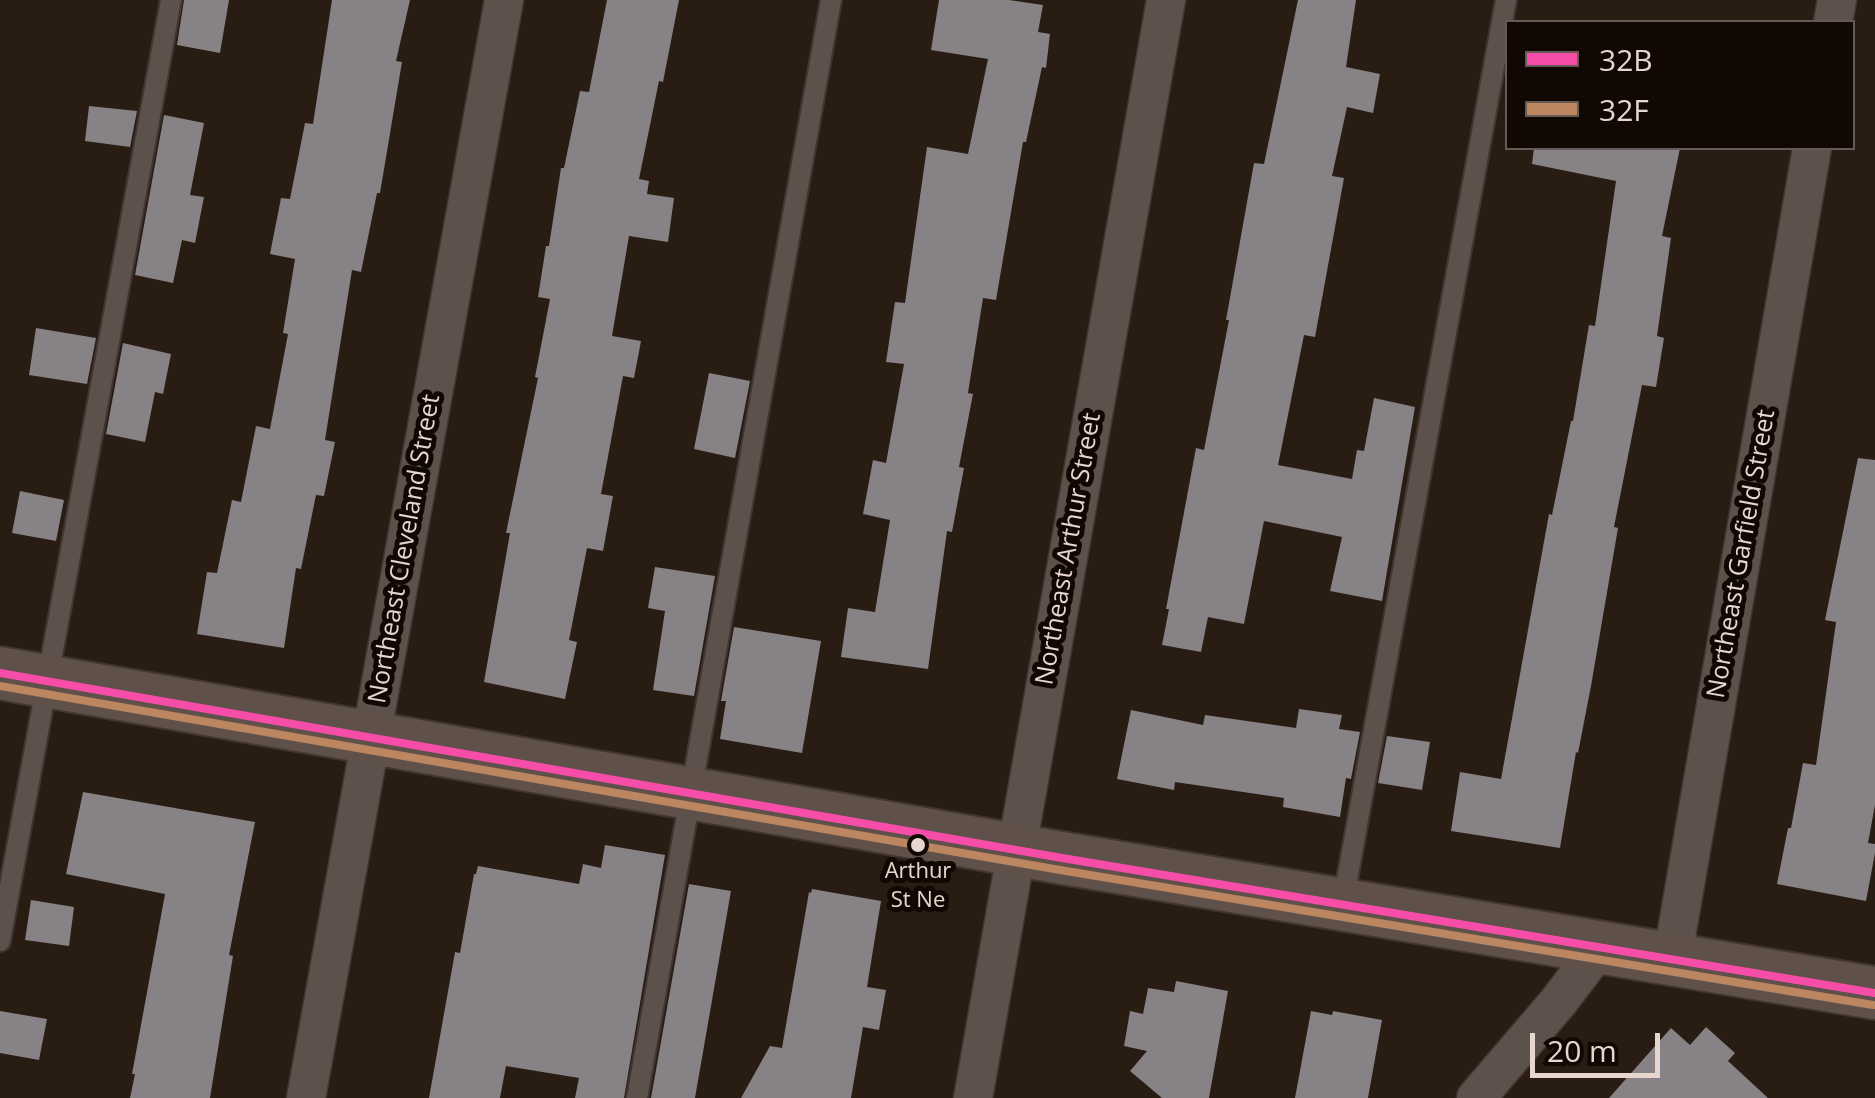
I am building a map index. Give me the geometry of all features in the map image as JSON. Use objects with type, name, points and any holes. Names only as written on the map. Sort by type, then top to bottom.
[{"type":"main road","points":[[24,676],[1062,858],[1875,993]]},
{"type":"street","name":"Northeast Cleveland Street","points":[[306,1098],[504,0]]},
{"type":"street","name":"Northeast Arthur Street","points":[[973,1098],[1166,0]]},
{"type":"street","name":"Northeast Garfield Street","points":[[1672,960],[1812,150]]},
{"type":"street","points":[[1476,1098],[1600,947]]},
{"type":"lane","points":[[0,941],[24,676],[171,0]]},
{"type":"lane","points":[[637,1098],[831,0]]},
{"type":"lane","points":[[1342,904],[1506,0]]},
{"type":"building","points":[[184,0],[229,0],[220,53],[177,45]]},
{"type":"building","points":[[332,0],[410,0],[396,61],[402,62],[380,193],[361,272],[352,270],[325,440],[335,442],[324,496],[316,495],[301,569],[296,568],[284,648],[197,634],[207,572],[217,573],[232,500],[241,502],[256,426],[270,429],[288,334],[283,333],[295,259],[270,254],[281,198],[290,199],[305,123],[313,124]]},
{"type":"building","points":[[607,0],[679,0],[639,179],[649,181],[647,194],[674,198],[668,242],[629,236],[612,336],[641,341],[634,378],[623,376],[601,494],[613,496],[603,551],[587,548],[569,640],[577,642],[565,699],[484,682],[510,533],[506,533],[550,299],[538,297],[546,246],[580,91],[589,92]]},
{"type":"building","points":[[939,0],[1009,0],[1043,5],[1038,32],[1050,34],[1046,68],[1042,67],[1023,142],[996,300],[983,298],[968,393],[973,394],[959,467],[964,468],[952,532],[947,531],[928,669],[841,657],[848,608],[875,612],[890,520],[863,514],[873,460],[886,463],[904,364],[886,362],[895,302],[905,303],[927,147],[968,154],[988,59],[931,50]]},
{"type":"building","points":[[1298,0],[1356,0],[1346,67],[1380,74],[1373,113],[1347,107],[1332,176],[1344,178],[1315,337],[1304,335],[1278,465],[1352,479],[1357,450],[1364,451],[1374,398],[1415,407],[1382,601],[1330,591],[1342,537],[1264,521],[1244,624],[1208,617],[1201,652],[1162,645],[1196,448],[1204,450],[1229,320],[1254,163],[1264,164]]},
{"type":"building","points":[[89,106],[137,111],[130,147],[85,141]]},
{"type":"building","points":[[164,115],[204,123],[190,195],[204,197],[195,243],[182,240],[173,283],[135,275]]},
{"type":"building","points":[[1534,150],[1680,150],[1662,236],[1671,238],[1657,336],[1664,338],[1656,387],[1642,385],[1560,848],[1451,831],[1460,772],[1501,779],[1549,514],[1552,515],[1573,421],[1589,325],[1595,326],[1616,181],[1532,164]]},
{"type":"building","points":[[36,328],[96,338],[87,384],[29,375]]},
{"type":"building","points":[[123,343],[171,354],[163,394],[155,392],[145,442],[106,434]]},
{"type":"building","points":[[709,373],[750,381],[735,458],[694,449]]},
{"type":"building","points":[[1858,458],[1875,460],[1875,805],[1868,843],[1875,844],[1875,853],[1866,901],[1777,884],[1803,763],[1816,765],[1836,622],[1825,620]]},
{"type":"building","points":[[20,491],[64,500],[56,541],[12,533]]},
{"type":"building","points":[[655,567],[715,576],[694,696],[653,690],[665,611],[648,608]]},
{"type":"building","points":[[734,627],[821,641],[802,753],[720,739],[726,701],[721,701]]},
{"type":"building","points":[[1299,709],[1342,715],[1339,729],[1360,732],[1351,779],[1346,778],[1340,817],[1283,807],[1284,798],[1175,782],[1174,790],[1117,779],[1131,710],[1203,725],[1205,715],[1296,728]]},
{"type":"building","points":[[1387,736],[1430,742],[1422,790],[1378,783]]},
{"type":"building","points":[[83,792],[255,822],[229,955],[233,956],[210,1098],[130,1098],[165,894],[66,874]]},
{"type":"building","points":[[605,845],[665,855],[624,1098],[575,1098],[579,1078],[506,1066],[500,1098],[429,1098],[455,952],[460,953],[478,866],[579,884],[583,864],[601,868]]},
{"type":"building","points":[[689,884],[731,891],[695,1098],[651,1098]]},
{"type":"building","points":[[812,889],[881,901],[867,987],[886,990],[879,1030],[863,1027],[851,1098],[741,1098],[770,1046],[782,1048]]},
{"type":"building","points":[[31,900],[74,907],[69,946],[25,940]]},
{"type":"building","points":[[1176,981],[1228,991],[1209,1098],[1162,1098],[1130,1071],[1147,1051],[1124,1046],[1130,1011],[1143,1014],[1148,988],[1174,992]]},
{"type":"building","points":[[0,1011],[47,1019],[39,1060],[0,1053]]},
{"type":"building","points":[[1311,1011],[1382,1020],[1368,1098],[1295,1098]]},
{"type":"building","points":[[1706,1027],[1735,1053],[1728,1061],[1768,1098],[1609,1098],[1671,1028],[1690,1045]]},
{"type":"transit line","name":"32B","points":[[0,673],[1062,858],[1875,993]]},
{"type":"transit line","name":"32F","points":[[0,686],[1060,870],[1873,1005]]},
{"type":"place","name":"Arthur St Ne","points":[[918,845]]}]
